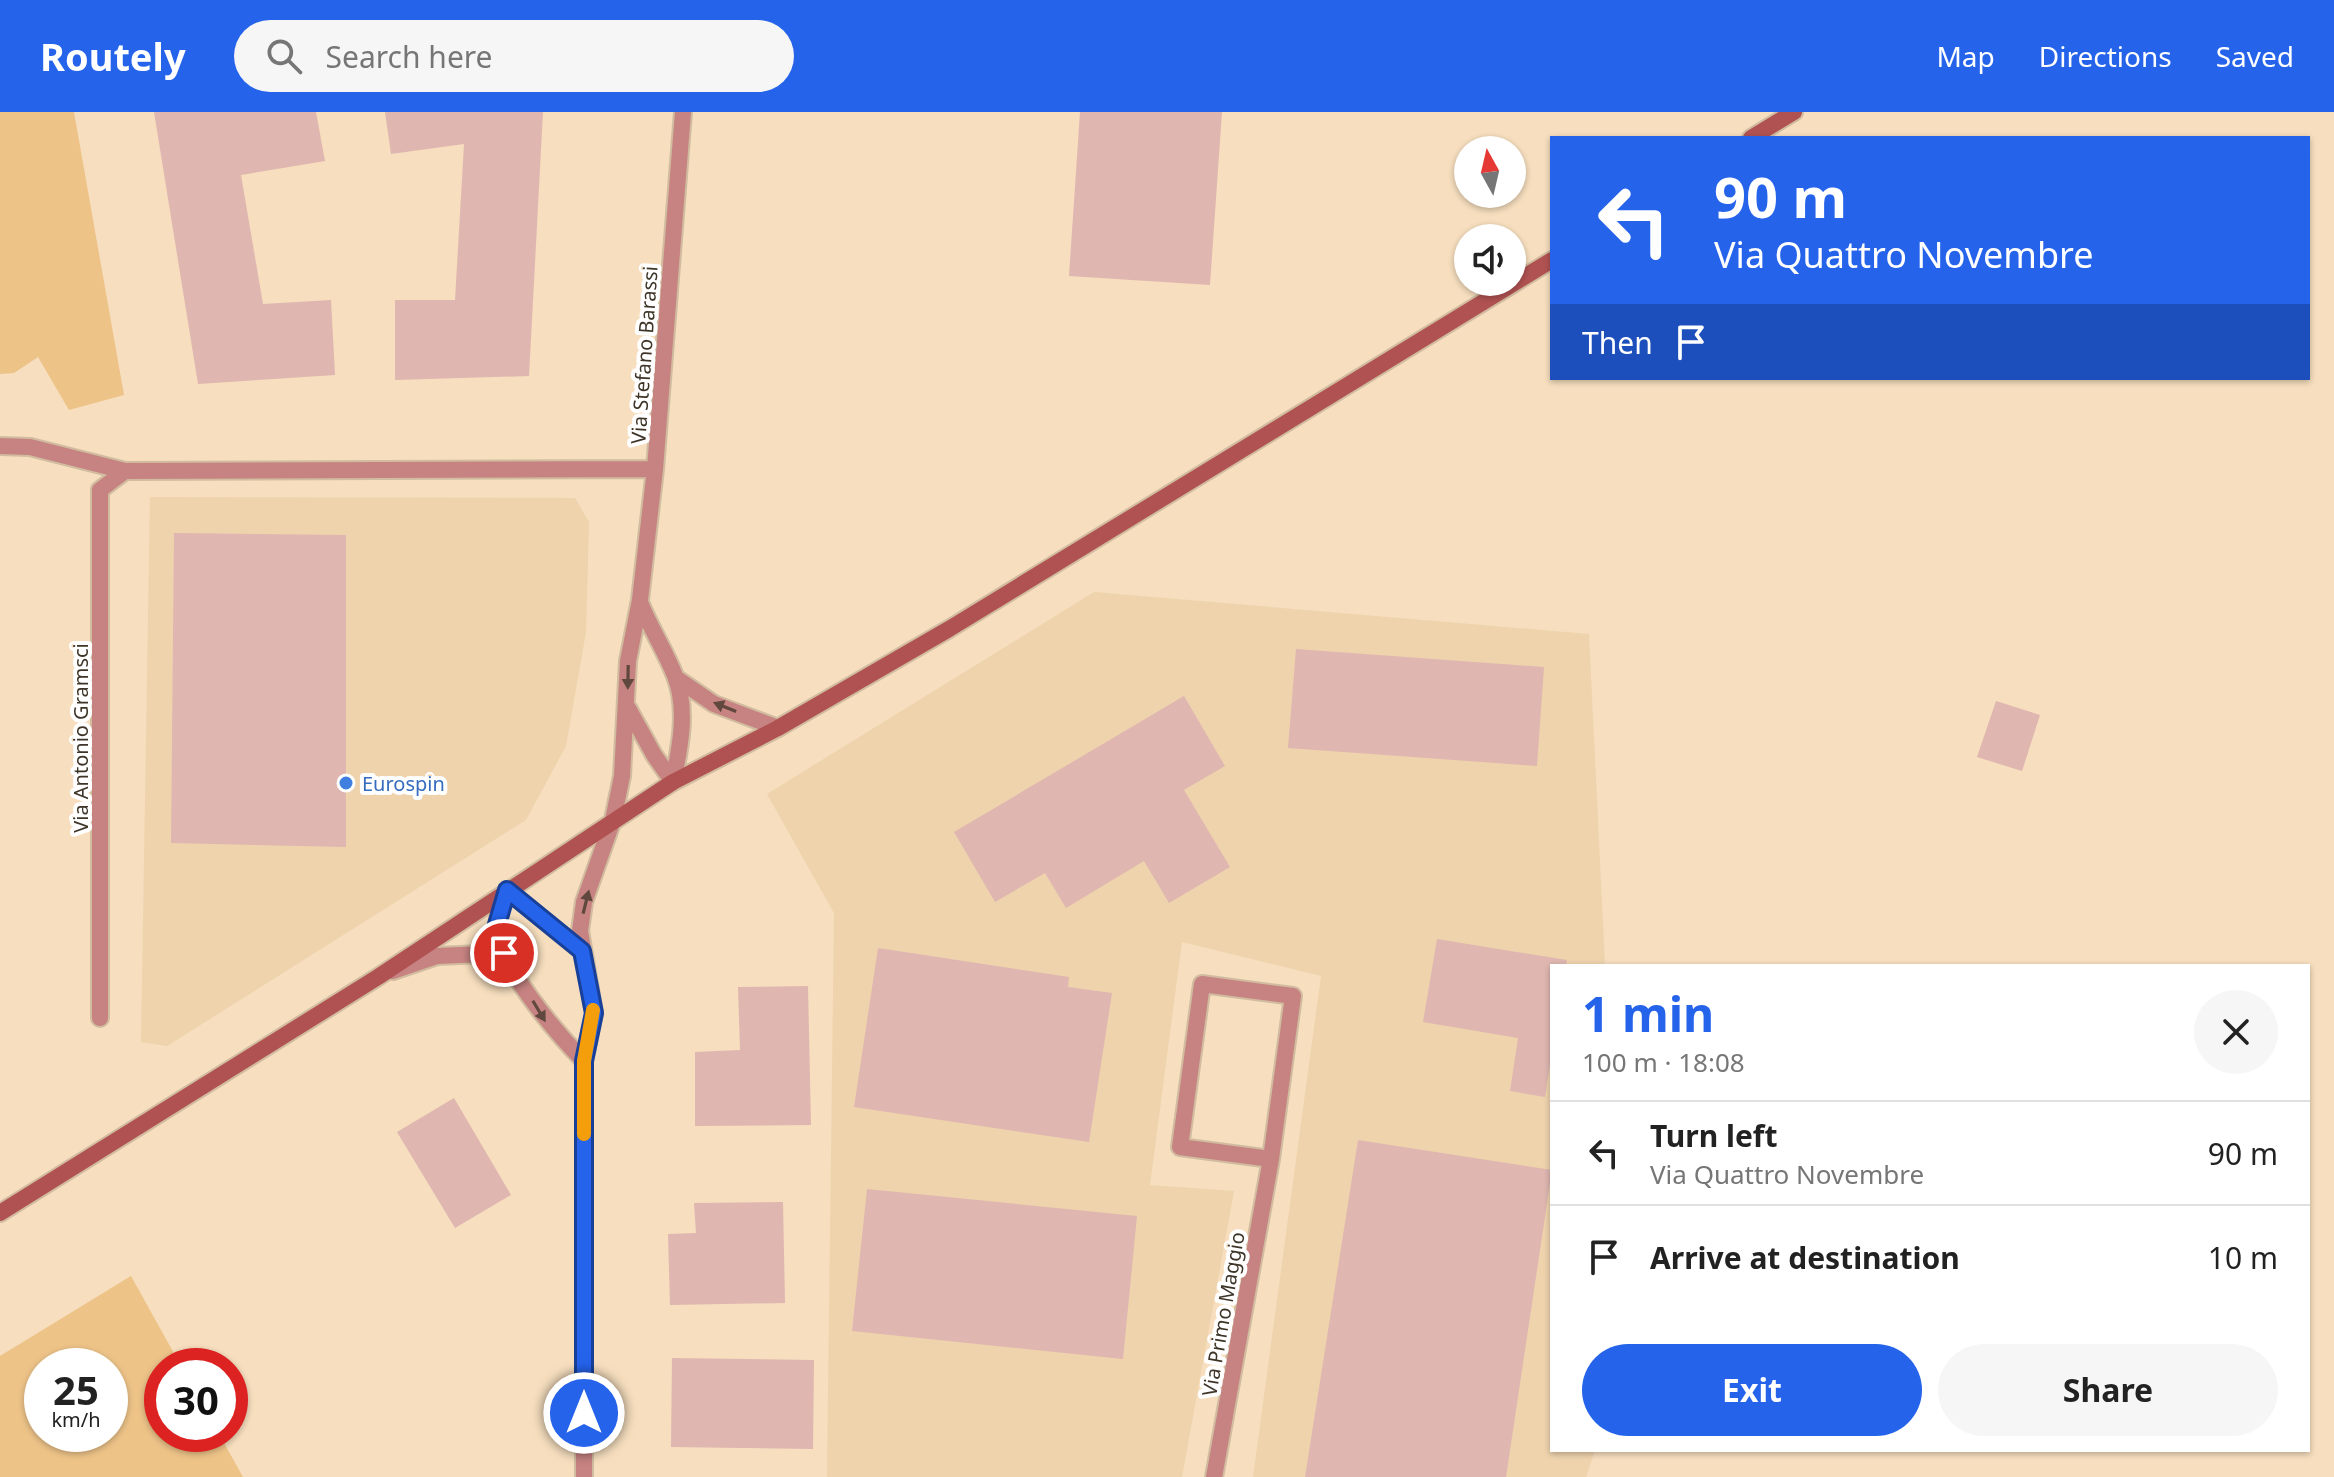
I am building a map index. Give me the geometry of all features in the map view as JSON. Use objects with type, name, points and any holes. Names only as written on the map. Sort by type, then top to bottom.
[{"type":"main road","points":[[1754,136],[1794,112]]},
{"type":"main road","points":[[0,1213],[378,977],[673,782],[778,728],[949,629],[1550,261]]},
{"type":"street","name":"Via Stefano Barassi","points":[[584,1477],[584,1061],[594,1013],[580,931],[584,902],[613,820],[622,776],[628,661],[640,600],[655,469],[683,112]]},
{"type":"street","points":[[0,446],[30,447],[125,471],[655,469]]},
{"type":"street","name":"Via Antonio Gramsci","points":[[100,1018],[100,490],[125,471]]},
{"type":"street","name":"Via Stefano Barassi","points":[[640,600],[651,632],[676,678],[683,734],[673,782]]},
{"type":"street","name":"Via Stefano Barassi","points":[[676,678],[714,704],[778,728]]},
{"type":"street","points":[[627,707],[673,782]]},
{"type":"street","points":[[582,951],[507,890],[496,928],[504,953],[547,1023],[584,1061]]},
{"type":"street","points":[[378,977],[437,956],[504,953]]},
{"type":"street","name":"Via Primo Maggio","points":[[1214,1477],[1271,1159],[1293,996],[1202,984],[1180,1147],[1271,1159]]},
{"type":"shaded area","points":[[0,112],[74,112],[124,395],[69,410],[38,357],[14,373],[0,374]]},
{"type":"shaded area","name":"Eurospin","points":[[150,497],[575,498],[589,522],[586,632],[566,746],[526,820],[167,1046],[141,1042]]},
{"type":"shaded area","points":[[1094,592],[1589,634],[1605,964],[1550,964],[1550,1452],[1594,1452],[1586,1477],[1253,1477],[1321,976],[1182,942],[1150,1185],[1234,1191],[1182,1477],[827,1477],[834,913],[767,794]]},
{"type":"shaded area","points":[[131,1276],[171,1348],[144,1348],[144,1452],[229,1452],[243,1477],[0,1477],[0,1356]]},
{"type":"building","points":[[154,112],[316,112],[325,161],[241,175],[263,304],[331,300],[335,375],[198,384]]},
{"type":"building","points":[[385,112],[543,112],[529,376],[395,380],[395,300],[455,300],[464,144],[391,154]]},
{"type":"building","points":[[1080,112],[1222,112],[1210,285],[1069,276]]},
{"type":"building","points":[[174,533],[346,535],[346,847],[171,843]]},
{"type":"building","points":[[1296,649],[1544,667],[1537,766],[1288,748]]},
{"type":"building","points":[[1184,696],[1225,766],[1184,790],[1230,867],[1169,903],[1144,861],[1066,908],[1045,873],[995,902],[954,832]]},
{"type":"building","points":[[1996,701],[2040,715],[2022,771],[1977,757]]},
{"type":"building","points":[[1437,939],[1567,960],[1566,964],[1550,964],[1550,1065],[1545,1097],[1510,1091],[1518,1038],[1423,1022]]},
{"type":"building","points":[[878,948],[1069,977],[1068,987],[1112,993],[1089,1142],[854,1107]]},
{"type":"building","points":[[808,986],[811,1125],[695,1126],[695,1052],[740,1050],[738,987]]},
{"type":"building","points":[[454,1098],[511,1195],[455,1228],[397,1132]]},
{"type":"building","points":[[1358,1140],[1550,1170],[1506,1477],[1305,1477]]},
{"type":"building","points":[[867,1189],[1137,1216],[1123,1359],[852,1331]]},
{"type":"building","points":[[783,1202],[785,1303],[670,1305],[668,1234],[696,1233],[694,1203]]},
{"type":"building","points":[[672,1358],[814,1360],[813,1449],[671,1447]]},
{"type":"slow traffic","points":[[584,1134],[584,1061],[593,1010]]},
{"type":"place","name":"Eurospin","points":[[346,783]]},
{"type":"route","points":[[504,953],[496,928],[507,890],[582,951],[594,1013],[584,1061],[584,1413]]}]
